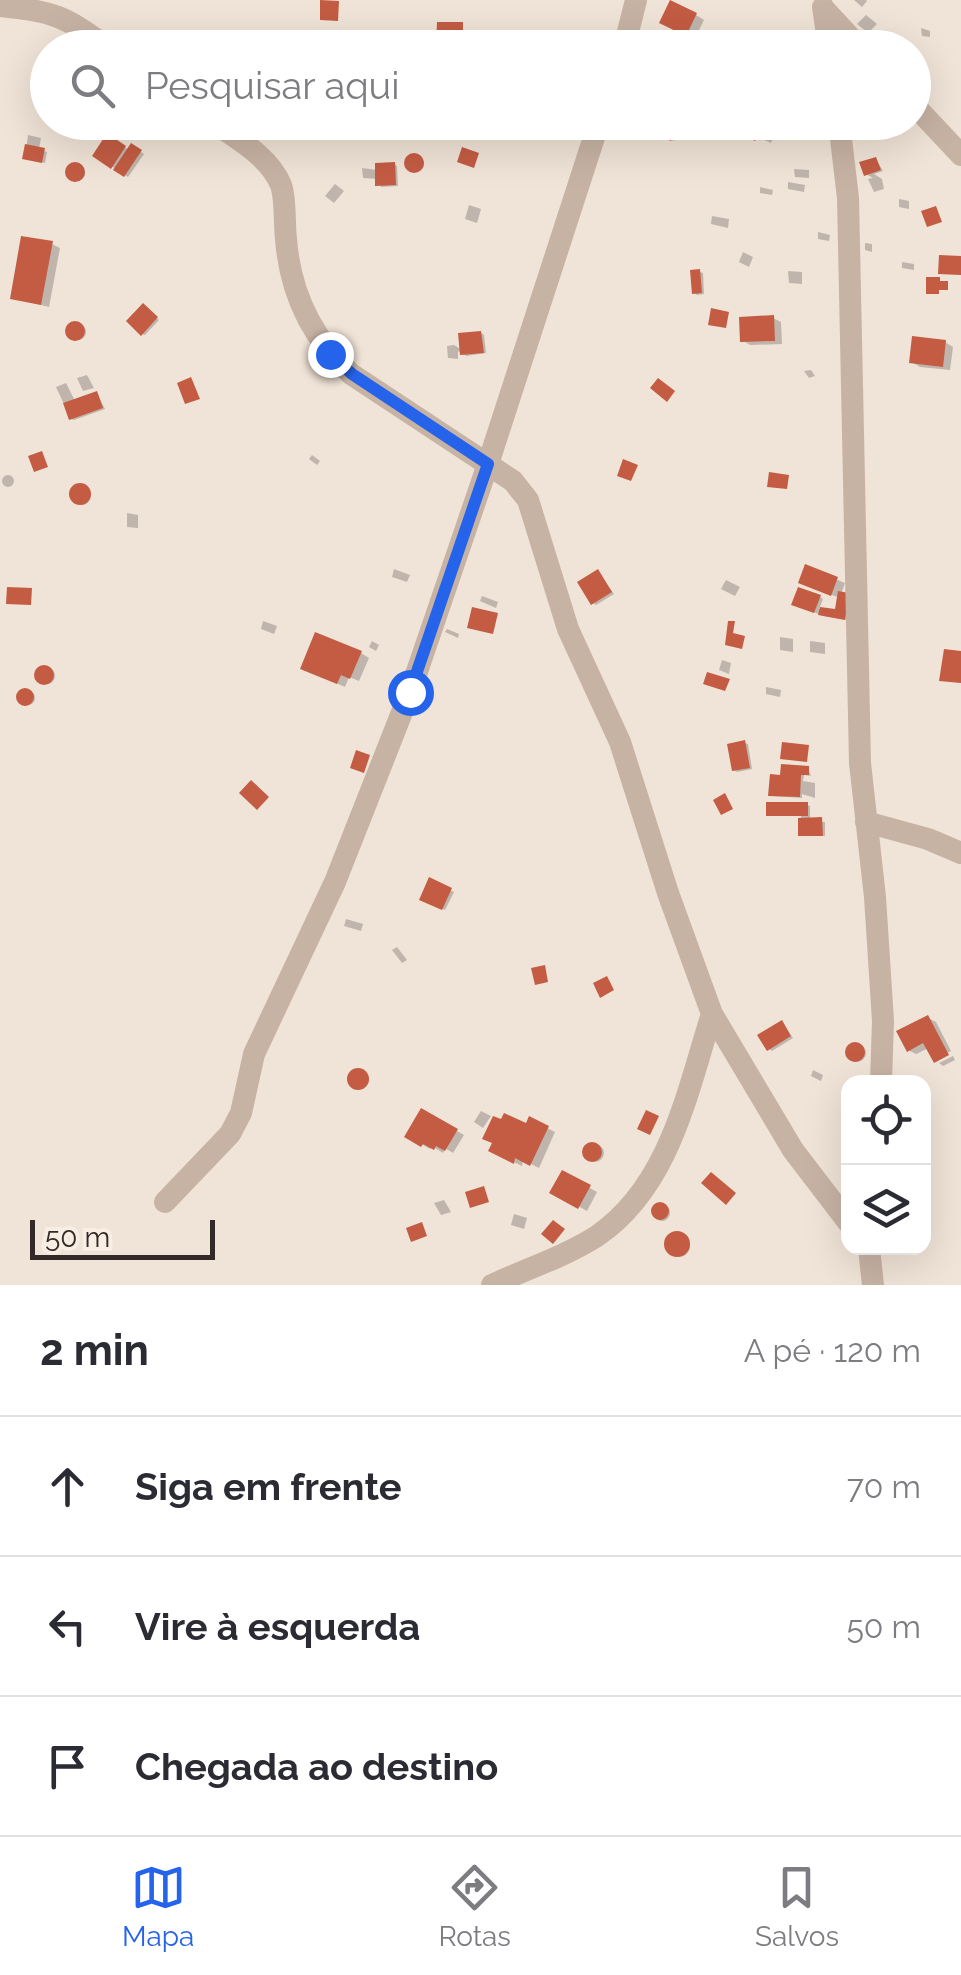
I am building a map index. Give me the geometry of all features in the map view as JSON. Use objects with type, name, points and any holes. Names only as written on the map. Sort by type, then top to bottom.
[{"type":"street","points":[[628,30],[636,0]]},
{"type":"street","points":[[822,5],[827,30]]},
{"type":"street","points":[[822,5],[844,30]]},
{"type":"street","points":[[0,6],[42,10],[66,18],[83,30]]},
{"type":"street","points":[[931,123],[961,155]]},
{"type":"street","points":[[238,140],[260,156],[282,187],[288,274],[308,323],[330,354],[352,374],[514,481],[528,500],[568,629],[620,742],[712,1014],[793,1150],[841,1213]]},
{"type":"street","points":[[165,1202],[230,1134],[241,1113],[254,1054],[349,847],[410,692],[593,140]]},
{"type":"street","points":[[840,140],[848,198],[860,763],[876,896],[881,1075]]},
{"type":"street","points":[[866,822],[928,839],[961,853]]},
{"type":"street","points":[[492,1285],[595,1237],[624,1214],[656,1170],[674,1134],[712,1014]]},
{"type":"street","points":[[870,1255],[873,1285]]},
{"type":"building","points":[[320,0],[339,1],[338,21],[320,20]]},
{"type":"building","points":[[670,0],[697,13],[689,30],[674,30],[659,23]]},
{"type":"building","points":[[437,22],[463,22],[463,30],[437,30]]},
{"type":"building","points":[[102,140],[117,140],[126,146],[111,169],[92,156]]},
{"type":"building","points":[[131,143],[142,150],[124,177],[113,170]]},
{"type":"building","points":[[25,144],[45,148],[42,163],[22,159]]},
{"type":"building","points":[[462,147],[479,153],[474,168],[457,162]]},
{"type":"building","points":[[414,153],[424,163],[414,173],[404,163]]},
{"type":"building","points":[[876,157],[881,170],[864,176],[859,162]]},
{"type":"building","points":[[75,162],[85,172],[75,182],[65,172]]},
{"type":"building","points":[[395,162],[396,185],[375,186],[375,163]]},
{"type":"building","points":[[936,206],[942,222],[927,227],[921,211]]},
{"type":"building","points":[[21,236],[53,241],[41,305],[10,299]]},
{"type":"building","points":[[939,255],[961,256],[961,275],[938,274]]},
{"type":"building","points":[[700,269],[702,293],[692,294],[690,270]]},
{"type":"building","points":[[926,277],[948,281],[948,290],[926,294]]},
{"type":"building","points":[[143,303],[158,317],[141,336],[126,321]]},
{"type":"building","points":[[711,308],[729,312],[726,328],[708,325]]},
{"type":"building","points":[[774,315],[775,341],[740,342],[739,317]]},
{"type":"building","points":[[75,321],[85,331],[75,341],[65,331]]},
{"type":"building","points":[[481,331],[484,353],[460,355],[458,333]]},
{"type":"building","points":[[912,336],[946,340],[943,367],[909,363]]},
{"type":"building","points":[[191,377],[200,399],[185,404],[177,383]]},
{"type":"building","points":[[658,378],[675,391],[667,402],[650,388]]},
{"type":"building","points":[[97,391],[103,408],[69,420],[63,403]]},
{"type":"building","points":[[42,451],[48,467],[34,472],[28,456]]},
{"type":"building","points":[[623,459],[638,465],[631,481],[617,476]]},
{"type":"building","points":[[769,472],[789,475],[787,489],[767,487]]},
{"type":"building","points":[[80,483],[91,494],[80,505],[69,494]]},
{"type":"building","points":[[805,564],[838,577],[831,596],[798,583]]},
{"type":"building","points":[[598,569],[612,592],[591,605],[577,582]]},
{"type":"building","points":[[7,587],[32,588],[31,605],[6,604]]},
{"type":"building","points":[[798,587],[821,595],[814,613],[791,605]]},
{"type":"building","points":[[838,591],[849,593],[845,620],[818,615],[820,607],[835,609]]},
{"type":"building","points":[[472,607],[498,613],[493,634],[467,628]]},
{"type":"building","points":[[728,621],[735,621],[733,633],[745,636],[742,649],[725,645]]},
{"type":"building","points":[[315,632],[362,651],[350,679],[341,675],[337,684],[300,669]]},
{"type":"building","points":[[944,649],[961,651],[961,683],[939,681]]},
{"type":"building","points":[[44,665],[54,675],[44,685],[34,675]]},
{"type":"building","points":[[707,672],[730,679],[725,691],[703,684]]},
{"type":"building","points":[[25,688],[34,697],[25,706],[16,697]]},
{"type":"building","points":[[745,740],[750,768],[732,771],[727,744]]},
{"type":"building","points":[[782,742],[809,745],[807,762],[780,759]]},
{"type":"building","points":[[356,750],[370,755],[364,773],[350,768]]},
{"type":"building","points":[[781,764],[809,766],[809,775],[801,775],[800,797],[768,796],[770,774],[780,775]]},
{"type":"building","points":[[251,780],[269,797],[257,810],[239,793]]},
{"type":"building","points":[[725,793],[733,809],[721,815],[713,800]]},
{"type":"building","points":[[766,802],[808,802],[808,816],[766,816]]},
{"type":"building","points":[[822,817],[823,836],[798,836],[798,818]]},
{"type":"building","points":[[429,877],[452,888],[442,910],[419,900]]},
{"type":"building","points":[[545,965],[548,982],[535,985],[531,968]]},
{"type":"building","points":[[607,976],[614,990],[600,998],[593,983]]},
{"type":"building","points":[[928,1015],[949,1055],[934,1063],[923,1043],[907,1052],[896,1031]]},
{"type":"building","points":[[782,1020],[791,1036],[767,1051],[757,1035]]},
{"type":"building","points":[[851,1042],[859,1042],[865,1052],[859,1062],[851,1062],[845,1056],[845,1048]]},
{"type":"building","points":[[358,1068],[366,1071],[366,1087],[358,1090],[350,1087],[347,1079],[350,1071]]},
{"type":"building","points":[[421,1108],[458,1129],[445,1151],[436,1146],[434,1150],[423,1144],[421,1147],[404,1137]]},
{"type":"building","points":[[646,1110],[659,1116],[650,1135],[637,1129]]},
{"type":"building","points":[[504,1113],[526,1123],[529,1116],[549,1126],[530,1166],[515,1158],[514,1164],[488,1151],[492,1143],[482,1139],[493,1116],[501,1119]]},
{"type":"building","points":[[588,1142],[596,1142],[602,1152],[596,1162],[588,1162],[582,1156],[582,1148]]},
{"type":"building","points":[[562,1170],[591,1185],[578,1209],[549,1193]]},
{"type":"building","points":[[711,1172],[736,1193],[726,1205],[701,1183]]},
{"type":"building","points":[[484,1186],[489,1202],[470,1208],[465,1192]]},
{"type":"building","points":[[660,1202],[667,1204],[667,1218],[660,1220],[653,1218],[651,1211],[653,1204]]},
{"type":"building","points":[[553,1220],[565,1229],[553,1244],[541,1234]]},
{"type":"building","points":[[422,1222],[427,1236],[411,1242],[406,1228]]},
{"type":"building","points":[[677,1231],[686,1235],[690,1244],[686,1253],[677,1257],[668,1253],[664,1244],[668,1235]]},
{"type":"route","points":[[330,354],[352,374],[488,464],[410,692]]}]
